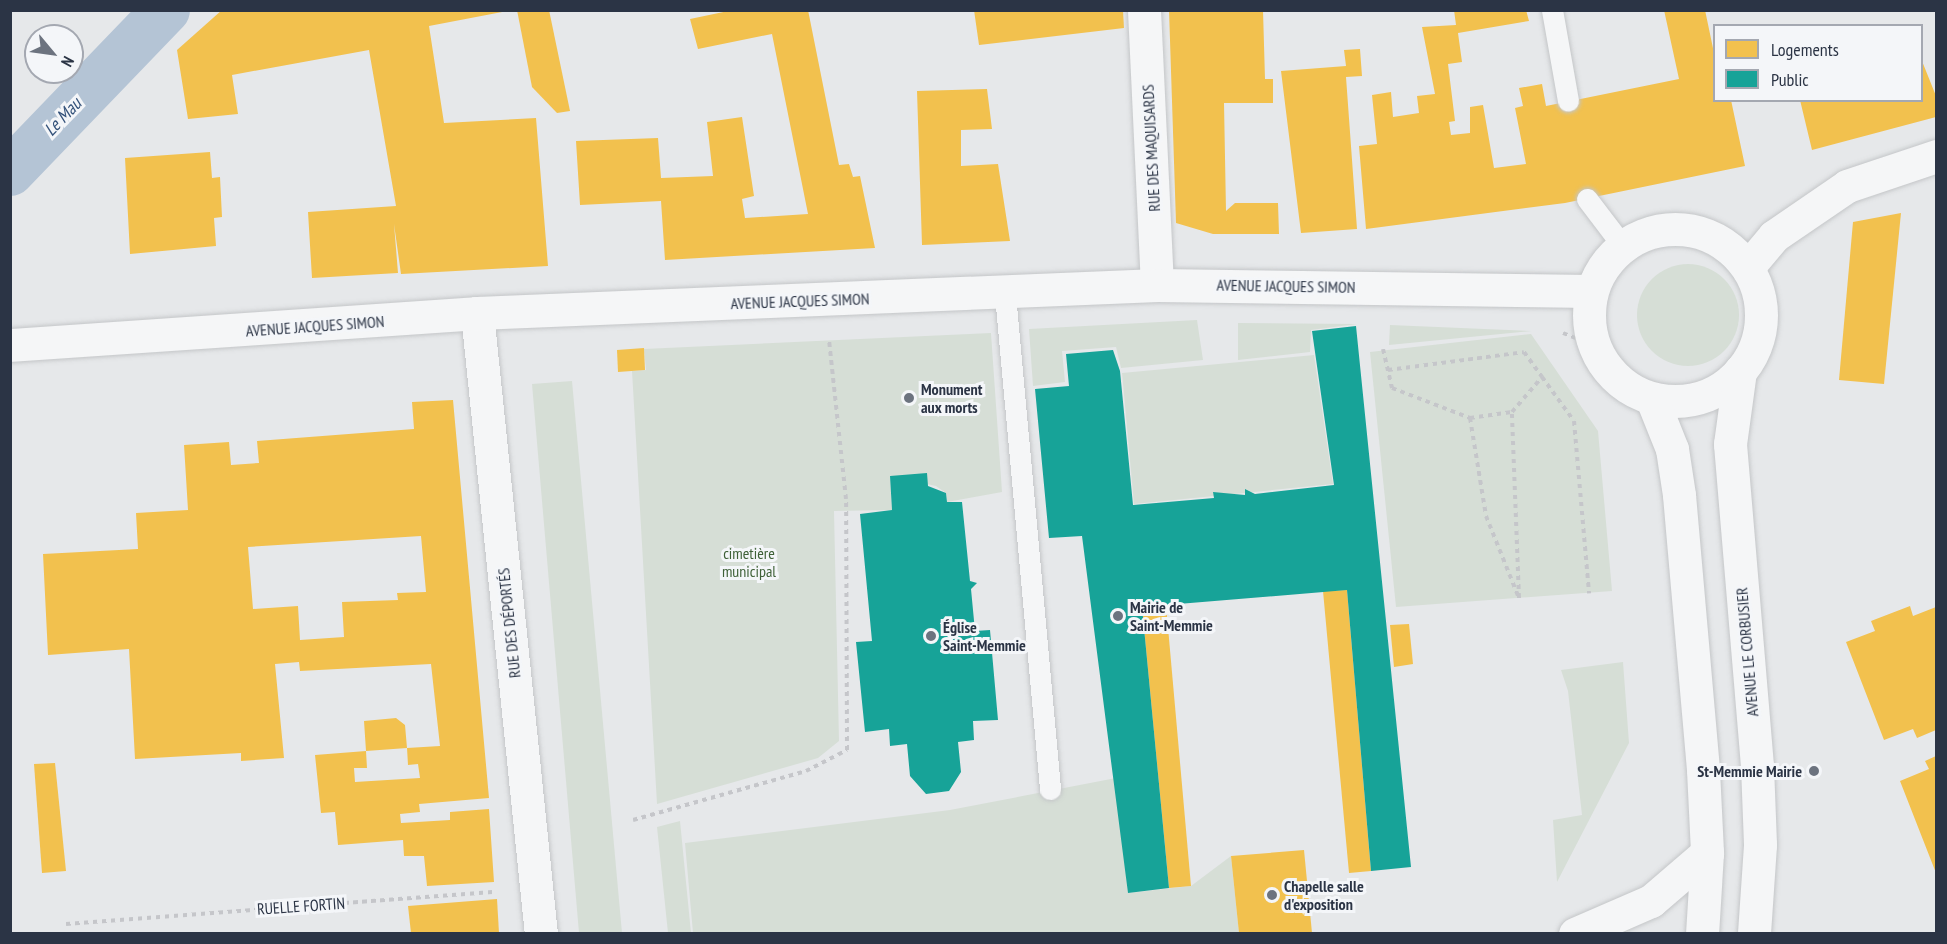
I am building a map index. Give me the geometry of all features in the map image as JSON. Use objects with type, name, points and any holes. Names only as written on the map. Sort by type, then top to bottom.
[{"type":"street","name":"RUE DES MAQUISARDS","points":[[1144,10],[1157,285]]},
{"type":"street","points":[[1748,267],[1774,236],[1847,186],[1936,156]]},
{"type":"street","points":[[1676,227],[1704,232],[1729,246],[1748,267],[1759,293],[1762,320],[1755,348],[1740,371],[1700,398],[1652,399],[1614,375],[1593,345],[1591,291],[1603,266],[1622,245],[1647,232],[1676,227]]},
{"type":"street","name":"AVENUE JACQUES SIMON","points":[[10,345],[477,313],[1005,294],[1157,285],[1591,291]]},
{"type":"street","name":"RUE DES DÉPORTÉS","points":[[477,313],[541,933]]},
{"type":"street","name":"AVENUE LE CORBUSIER","points":[[1740,371],[1730,444],[1757,766],[1760,845],[1754,933]]},
{"type":"street","points":[[1652,399],[1672,450],[1679,495],[1707,853],[1701,933]]},
{"type":"street","points":[[1575,933],[1651,901],[1707,853]]},
{"type":"lane","points":[[1552,10],[1568,101]]},
{"type":"lane","points":[[1587,199],[1622,245]]},
{"type":"lane","points":[[1005,294],[1050,789]]},
{"type":"path","points":[[633,820],[806,771],[847,750],[846,499],[829,340]]},
{"type":"path","points":[[1383,349],[1392,388],[1470,418],[1512,412],[1542,377]]},
{"type":"path","points":[[1388,370],[1524,352],[1574,421],[1588,593]]},
{"type":"path","points":[[1470,418],[1486,516],[1519,598],[1512,412]]},
{"type":"path","name":"RUELLE FORTIN","points":[[66,924],[536,888]]},
{"type":"green space","points":[[1688,264],[1707,268],[1724,279],[1735,296],[1739,315],[1735,334],[1724,351],[1707,362],[1688,366],[1669,362],[1652,351],[1641,334],[1637,315],[1641,296],[1652,279],[1669,268]]},
{"type":"green space","points":[[1197,320],[1203,360],[1121,368],[1116,347],[1062,351],[1065,382],[1033,386],[1029,329]]},
{"type":"green space","points":[[1238,323],[1357,324],[1311,330],[1310,352],[1238,360]]},
{"type":"green space","points":[[1390,325],[1532,331],[1389,345]]},
{"type":"green space","name":"cimetière municipal","points":[[991,333],[1002,492],[947,502],[946,493],[936,486],[890,476],[892,510],[834,511],[839,741],[818,758],[657,804],[632,371],[646,370],[644,349]]},
{"type":"green space","points":[[1531,334],[1598,431],[1612,591],[1396,607],[1370,352]]},
{"type":"green space","points":[[1314,355],[1333,484],[1134,504],[1122,373]]},
{"type":"green space","points":[[572,381],[622,933],[579,933],[532,384]]},
{"type":"green space","points":[[1623,662],[1629,743],[1557,882],[1553,820],[1582,815],[1568,691],[1561,670]]},
{"type":"green space","points":[[1116,778],[1128,893],[1191,886],[1231,856],[1239,933],[693,933],[685,843],[950,810]]},
{"type":"green space","points":[[680,821],[691,933],[668,933],[657,827]]},
{"type":"building: Logements","points":[[222,10],[513,10],[429,26],[444,123],[536,118],[548,266],[401,274],[394,224],[398,273],[312,278],[308,212],[396,206],[369,50],[232,75],[238,114],[188,119],[177,50]]},
{"type":"building: Logements","points":[[517,10],[549,10],[570,111],[557,113],[532,87]]},
{"type":"building: Logements","points":[[733,10],[808,10],[839,165],[849,164],[853,177],[860,176],[875,248],[665,260],[661,201],[580,205],[576,141],[658,138],[661,178],[713,176],[707,122],[742,117],[754,196],[742,199],[745,218],[808,214],[772,34],[698,49],[690,19]]},
{"type":"building: Logements","points":[[974,10],[1123,10],[1124,28],[979,45]]},
{"type":"building: Logements","points":[[1169,10],[1263,10],[1265,79],[1273,79],[1273,103],[1224,103],[1226,211],[1235,203],[1278,203],[1279,234],[1213,234],[1176,223]]},
{"type":"building: Logements","points":[[1454,10],[1526,10],[1529,21],[1458,33],[1462,62],[1448,64],[1455,121],[1449,122],[1451,135],[1470,133],[1470,107],[1483,105],[1494,168],[1526,164],[1515,108],[1523,106],[1519,88],[1542,84],[1546,106],[1679,79],[1664,10],[1705,10],[1713,48],[1713,102],[1731,102],[1745,166],[1565,203],[1366,229],[1359,146],[1377,144],[1372,95],[1391,92],[1393,117],[1419,113],[1417,96],[1435,94],[1422,27],[1456,25]]},
{"type":"building: Logements","points":[[1360,49],[1362,76],[1346,77],[1357,229],[1301,233],[1281,71],[1346,66],[1344,50]]},
{"type":"building: Logements","points":[[1923,64],[1936,96],[1936,117],[1812,150],[1800,102],[1923,102]]},
{"type":"building: Logements","points":[[987,89],[992,129],[961,130],[961,166],[998,164],[1010,241],[922,245],[917,91]]},
{"type":"building: Logements","points":[[210,152],[212,178],[220,177],[222,217],[214,218],[216,246],[130,254],[125,158]]},
{"type":"building: Logements","points":[[1901,213],[1884,384],[1839,380],[1853,222]]},
{"type":"building: Logements","points":[[644,348],[645,370],[618,372],[617,350]]},
{"type":"building: Logements","points":[[453,400],[489,798],[419,804],[420,812],[400,814],[401,823],[450,820],[450,812],[489,809],[494,882],[427,886],[424,856],[404,856],[403,840],[338,845],[335,812],[321,813],[315,755],[366,751],[367,768],[354,768],[355,782],[420,778],[418,764],[408,765],[407,748],[440,746],[431,664],[300,671],[299,662],[275,664],[284,758],[241,761],[241,753],[135,759],[129,649],[48,655],[43,554],[138,549],[136,513],[188,510],[184,445],[229,442],[231,465],[259,463],[257,441],[414,429],[412,402]],"holes":[[[421,536],[426,592],[397,593],[398,600],[342,602],[344,637],[300,640],[298,606],[253,609],[248,547]]]},
{"type":"building: Logements","points":[[1347,590],[1371,871],[1349,873],[1323,591]]},
{"type":"building: Logements","points":[[1166,605],[1191,886],[1169,888],[1142,607]]},
{"type":"building: Logements","points":[[1910,606],[1913,616],[1936,607],[1936,730],[1917,738],[1913,729],[1884,740],[1846,642],[1875,631],[1871,621]]},
{"type":"building: Logements","points":[[1409,624],[1413,664],[1394,667],[1390,625]]},
{"type":"building: Logements","points":[[396,718],[405,725],[407,748],[366,751],[364,721]]},
{"type":"building: Logements","points":[[1936,756],[1936,873],[1900,781],[1929,769],[1925,761]]},
{"type":"building: Logements","points":[[55,763],[66,871],[42,873],[34,764]]},
{"type":"building: Logements","name":"Chapelle salle d'exposition","points":[[1304,850],[1312,933],[1239,933],[1231,856]]},
{"type":"building: Logements","points":[[497,899],[499,933],[411,933],[408,906]]},
{"type":"building: Public","name":"Mairie de Saint-Memmie","points":[[1356,326],[1411,867],[1371,871],[1347,590],[1142,607],[1169,888],[1128,893],[1082,536],[1049,538],[1035,389],[1069,386],[1066,354],[1113,350],[1120,371],[1133,505],[1214,498],[1213,492],[1245,495],[1245,489],[1255,494],[1334,485],[1312,331]]},
{"type":"building: Public","name":"Église Saint-Memmie","points":[[927,473],[928,486],[946,493],[947,502],[962,502],[970,581],[977,583],[971,589],[975,631],[990,630],[998,720],[973,721],[974,740],[958,742],[961,772],[949,791],[926,794],[910,776],[907,744],[890,746],[889,729],[865,732],[856,642],[872,641],[860,514],[892,510],[890,476]]},
{"type":"waterway","name":"Le Mau","points":[[10,172],[166,10]]},
{"type":"place","name":"Monument aux morts","points":[[909,398]]},
{"type":"place","name":"Mairie de Saint-Memmie","points":[[1118,616]]},
{"type":"place","name":"Église Saint-Memmie","points":[[931,636]]},
{"type":"place","name":"St-Memmie Mairie","points":[[1814,771]]},
{"type":"place","name":"Chapelle salle d'exposition","points":[[1272,895]]}]
